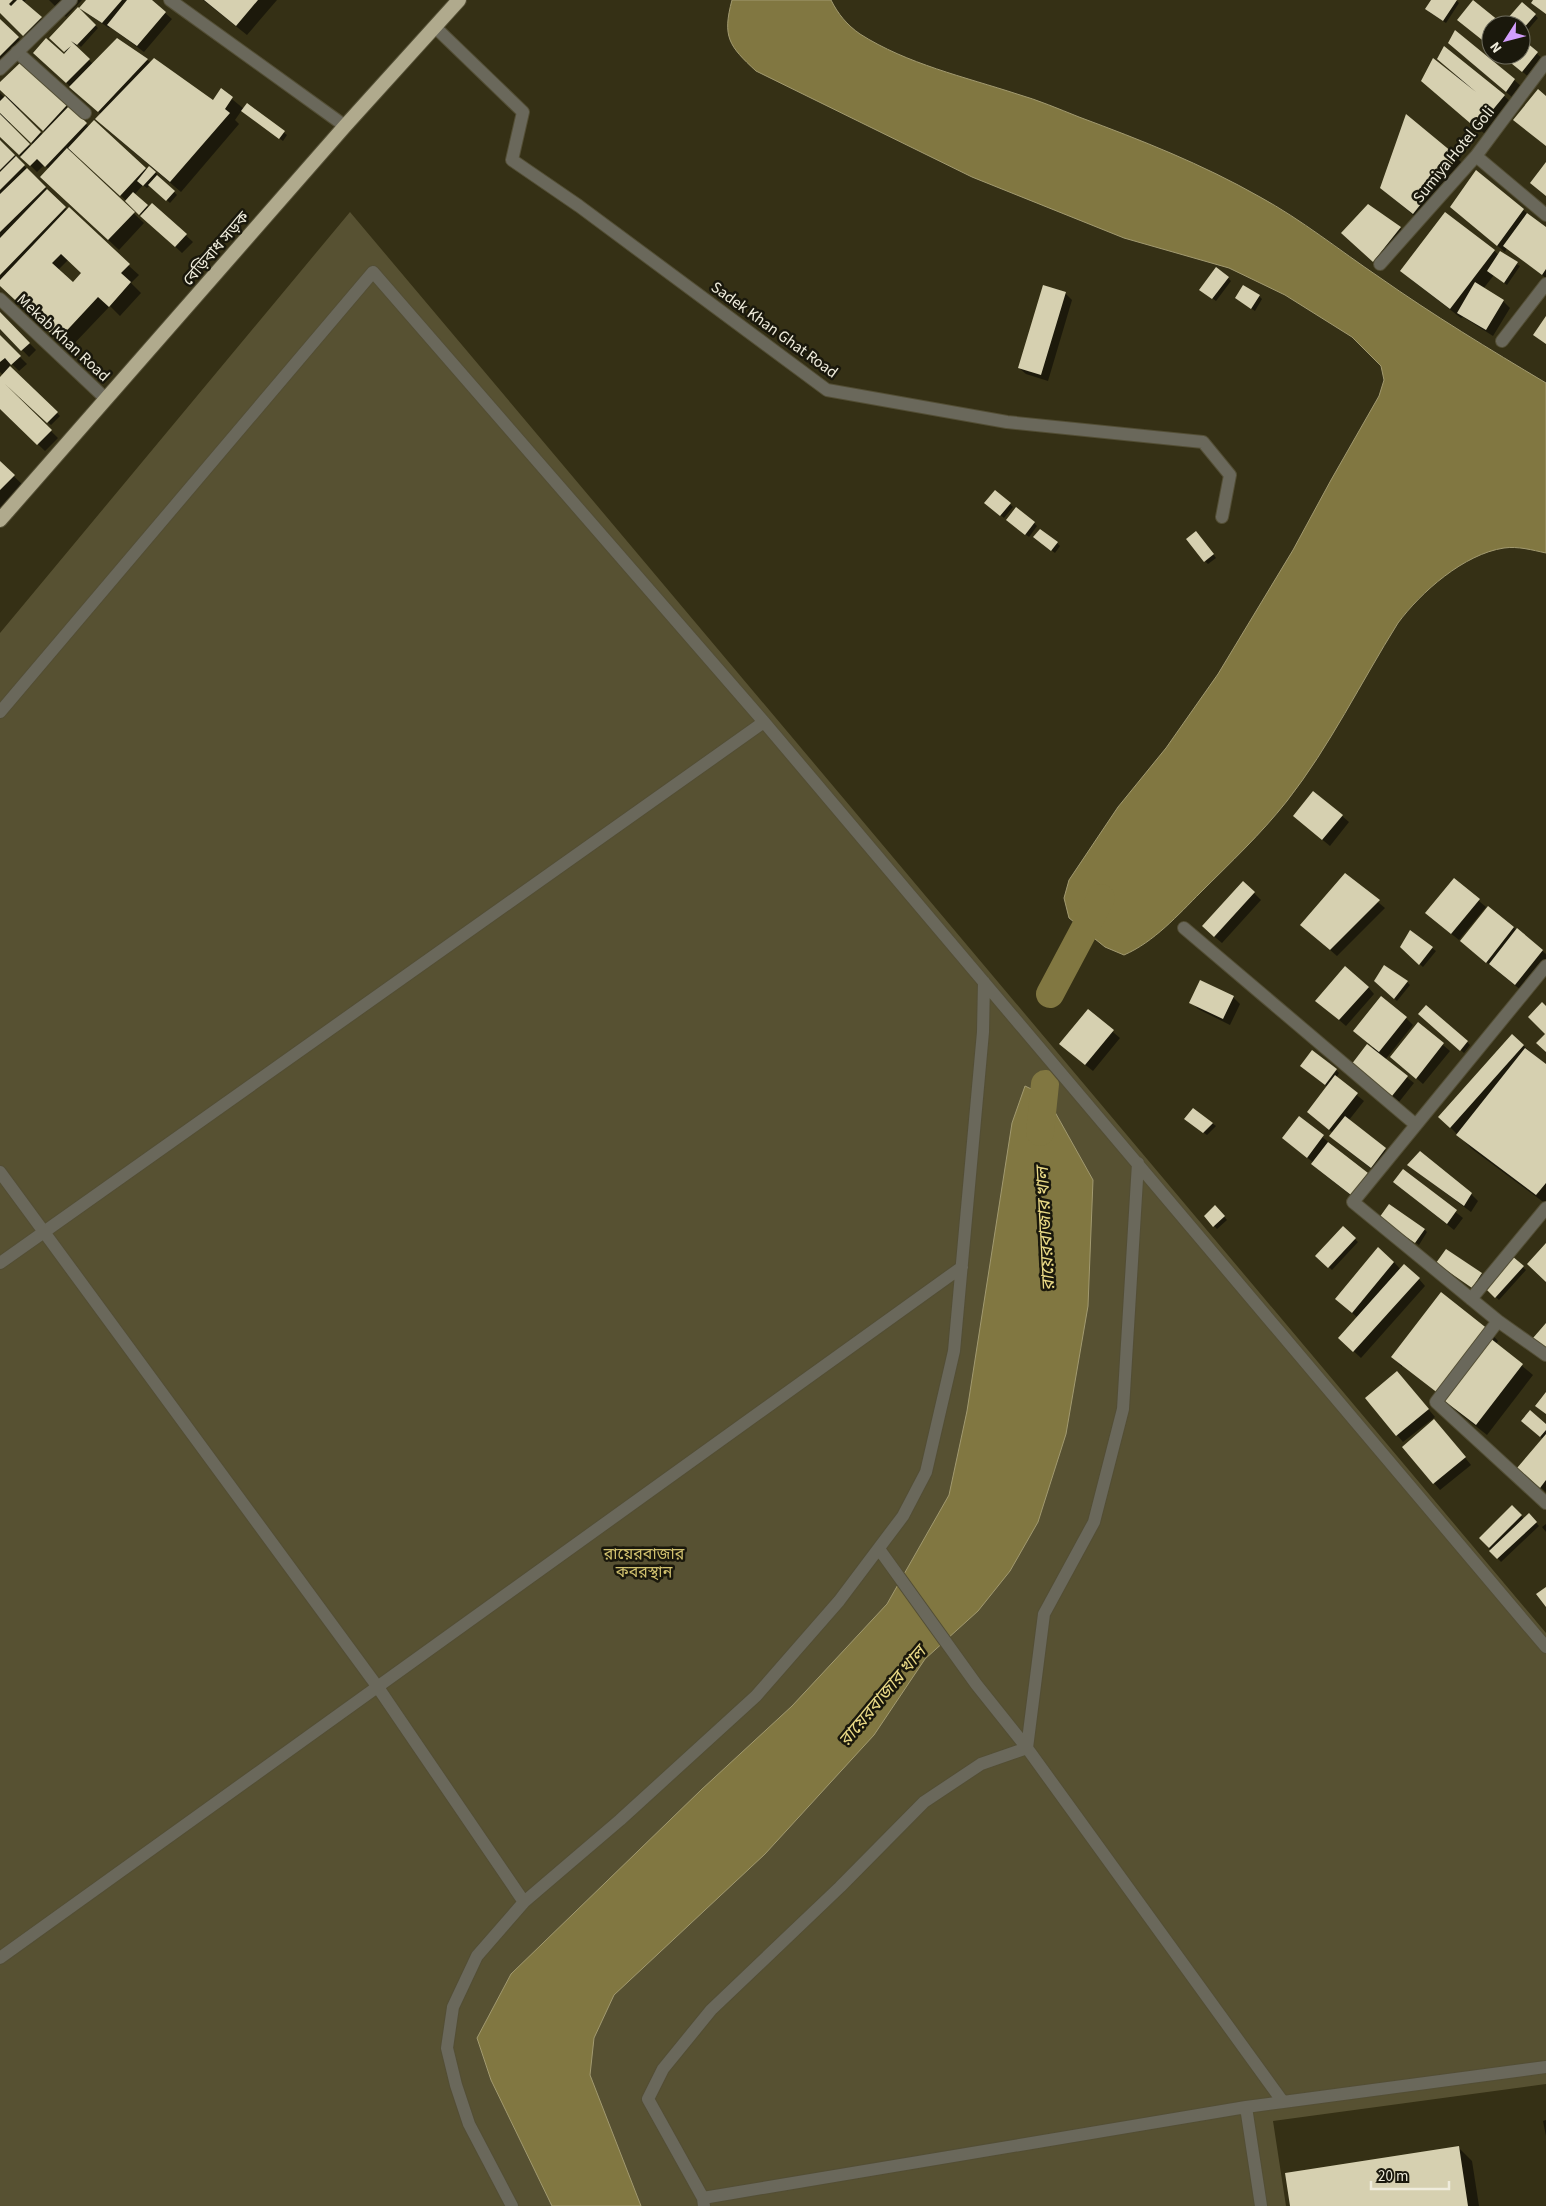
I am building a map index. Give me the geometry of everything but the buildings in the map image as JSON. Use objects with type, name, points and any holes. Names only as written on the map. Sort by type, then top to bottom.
[{"type":"highway","name":"বেড়িবাধ সড়ক","points":[[0,520],[345,126],[436,28],[459,0]]},
{"type":"street","points":[[0,68],[72,0]]},
{"type":"street","points":[[170,0],[345,126]]},
{"type":"street","name":"Sadek Khan Ghat Road","points":[[436,28],[523,112],[512,160],[579,206],[827,390],[1007,422],[1203,442],[1230,475],[1222,517]]},
{"type":"street","points":[[17,52],[85,113]]},
{"type":"street","name":"Sumiya Hotel Goli","points":[[1380,264],[1476,156],[1546,62]]},
{"type":"street","points":[[1476,156],[1546,215]]},
{"type":"street","points":[[0,712],[373,272],[764,722],[1546,1647]]},
{"type":"street","points":[[1502,341],[1546,284]]},
{"type":"street","name":"Mekab Khan Road","points":[[0,299],[106,399]]},
{"type":"street","points":[[0,1263],[764,722]]},
{"type":"street","points":[[1184,928],[1416,1124]]},
{"type":"street","points":[[1546,966],[1352,1202],[1498,1321],[1546,1355]]},
{"type":"street","points":[[512,2206],[469,2124],[447,2048],[453,2007],[477,1956],[524,1902],[620,1820],[756,1696],[839,1601],[879,1549],[903,1516],[926,1472],[954,1351],[983,1032],[984,982]]},
{"type":"street","points":[[1027,1748],[1044,1614],[1094,1522],[1123,1409],[1138,1163]]},
{"type":"street","points":[[0,1172],[377,1686],[524,1902]]},
{"type":"street","points":[[1471,1299],[1546,1208]]},
{"type":"street","points":[[0,1958],[962,1266]]},
{"type":"street","points":[[1498,1321],[1436,1402],[1546,1503]]},
{"type":"street","points":[[879,1549],[976,1684],[1027,1748],[1283,2102]]},
{"type":"street","points":[[1027,1748],[980,1764],[924,1802],[840,1887],[712,2010],[663,2069],[648,2099],[703,2202],[1246,2107],[1546,2067]]},
{"type":"street","points":[[1246,2107],[1261,2206]]},
{"type":"green space","name":"রায়েরবাজার কবরস্থান","points":[[350,212],[1546,1633],[1546,2084],[1273,2121],[1286,2206],[0,2206],[0,633]]},
{"type":"water","points":[[732,0],[831,0],[843,19],[855,31],[897,54],[937,69],[1025,96],[1194,163],[1276,206],[1420,305],[1546,383],[1546,553],[1514,548],[1504,548],[1489,552],[1459,566],[1431,587],[1398,623],[1345,714],[1303,780],[1267,825],[1165,927],[1135,950],[1124,955],[1105,947],[1069,918],[1064,898],[1069,880],[1118,807],[1166,748],[1218,674],[1293,550],[1379,396],[1384,380],[1381,366],[1352,337],[1285,295],[1229,268],[1124,238],[972,177],[756,71],[739,55],[730,40],[728,23]]},
{"type":"water","points":[[1025,1086],[1046,1096],[1093,1180],[1088,1306],[1066,1434],[1038,1522],[1010,1571],[978,1611],[925,1659],[874,1735],[765,1854],[614,1995],[594,2038],[590,2075],[641,2206],[552,2206],[491,2080],[477,2038],[511,1974],[701,1790],[792,1706],[887,1604],[949,1495],[967,1411],[1012,1123]]},
{"type":"waterway","points":[[1050,994],[1101,898]]},
{"type":"waterway","name":"রায়েরবাজার খাল","points":[[1040,1132],[1045,1084]]}]
